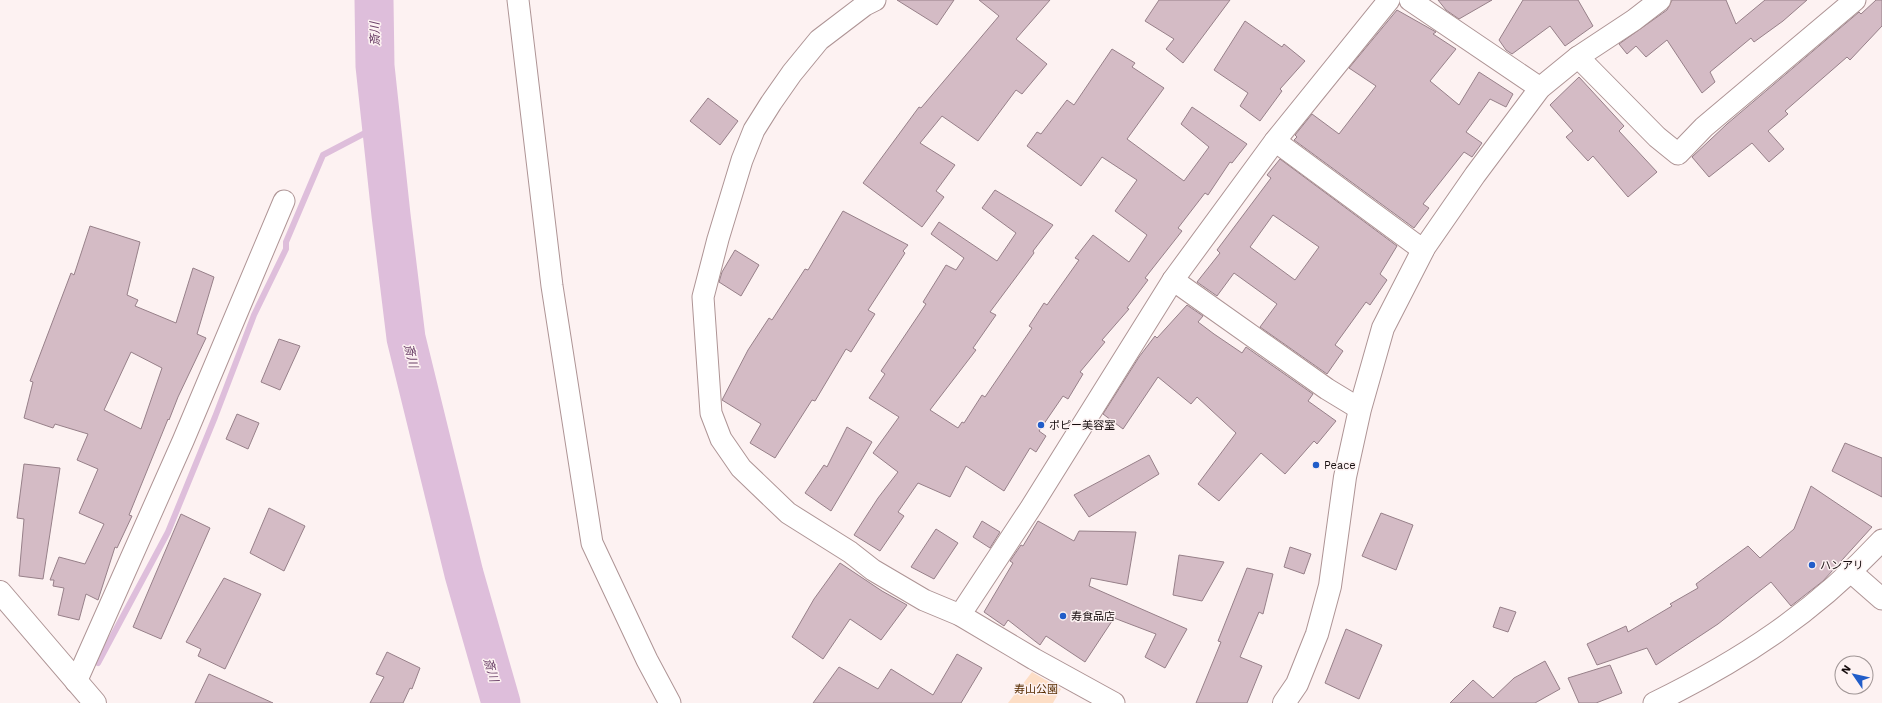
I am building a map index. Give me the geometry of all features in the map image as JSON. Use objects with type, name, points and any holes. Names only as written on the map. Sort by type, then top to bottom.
[{"type":"street","points":[[518,0],[552,286],[592,543],[647,660],[670,703]]},
{"type":"street","points":[[875,0],[865,5],[819,40],[771,102],[754,130],[742,160],[718,239],[704,296],[711,413],[721,439],[741,468],[788,513],[850,552],[873,570],[924,600],[960,615],[1034,659],[1114,703]]},
{"type":"street","points":[[960,615],[1030,509],[1173,280],[1275,141],[1389,0]]},
{"type":"street","points":[[1410,0],[1540,88]]},
{"type":"street","points":[[1284,703],[1297,684],[1318,634],[1330,586],[1345,476],[1360,409],[1383,328],[1424,250],[1475,175],[1540,88],[1578,57],[1634,20],[1660,0]]},
{"type":"street","points":[[1578,57],[1657,137],[1678,154],[1704,127],[1855,0]]},
{"type":"street","points":[[1275,141],[1424,250]]},
{"type":"street","points":[[76,682],[183,441],[284,201]]},
{"type":"street","points":[[1173,280],[1327,389],[1360,409]]},
{"type":"street","points":[[1654,703],[1709,674],[1773,635],[1796,619],[1882,540]]},
{"type":"street","points":[[1850,571],[1882,599]]},
{"type":"street","points":[[0,592],[95,703]]},
{"type":"green space","name":"寿山公園","points":[[1032,672],[1061,689],[1053,703],[1008,703]]},
{"type":"building","points":[[897,0],[954,0],[937,25]]},
{"type":"building","points":[[979,0],[1050,0],[1016,39],[1047,64],[1022,94],[1016,90],[978,141],[942,116],[920,143],[955,165],[936,191],[944,197],[922,227],[863,183],[919,107],[921,108],[999,16]]},
{"type":"building","points":[[1159,0],[1230,0],[1183,63],[1166,49],[1174,39],[1145,21]]},
{"type":"building","points":[[1438,0],[1492,0],[1459,19],[1446,10]]},
{"type":"building","points":[[1523,0],[1578,0],[1593,26],[1565,46],[1550,26],[1512,54],[1506,50],[1499,40]]},
{"type":"building","points":[[1672,0],[1726,0],[1736,24],[1765,0],[1807,0],[1783,21],[1754,42],[1751,38],[1710,72],[1715,82],[1702,93],[1667,40],[1646,57],[1636,46],[1627,54],[1619,44],[1667,10]]},
{"type":"building","points":[[1876,0],[1882,0],[1882,26],[1850,60],[1847,57],[1785,111],[1788,114],[1768,131],[1784,149],[1769,162],[1752,143],[1709,177],[1692,157],[1727,124],[1859,12],[1861,14]]},
{"type":"building","points":[[1397,10],[1436,32],[1433,34],[1456,49],[1430,81],[1459,105],[1479,72],[1513,94],[1506,107],[1490,99],[1466,132],[1482,143],[1472,157],[1464,152],[1423,204],[1429,208],[1414,228],[1294,140],[1297,137],[1295,135],[1312,114],[1339,134],[1376,86],[1349,68]]},
{"type":"building","points":[[1245,21],[1282,47],[1284,44],[1305,61],[1280,89],[1282,91],[1260,121],[1240,106],[1248,93],[1214,70]]},
{"type":"building","points":[[1112,49],[1135,63],[1132,67],[1164,88],[1127,139],[1184,181],[1209,147],[1181,124],[1192,107],[1247,144],[1232,163],[1230,162],[1208,195],[1205,193],[1178,228],[1182,231],[1145,278],[1148,280],[1127,308],[1129,309],[1102,340],[1105,342],[1080,372],[1083,374],[1068,399],[1063,396],[1039,431],[1046,436],[1036,452],[1030,448],[1004,491],[966,466],[950,497],[918,483],[898,512],[904,516],[880,551],[854,535],[878,498],[898,472],[873,453],[899,417],[869,398],[885,374],[881,371],[926,304],[923,302],[946,265],[956,270],[964,258],[931,234],[939,222],[997,261],[1016,233],[982,208],[995,190],[1053,225],[990,312],[996,315],[973,348],[976,350],[930,410],[958,428],[962,422],[964,423],[982,395],[985,397],[1032,328],[1029,326],[1044,303],[1047,305],[1079,260],[1075,258],[1093,235],[1129,262],[1147,235],[1115,211],[1137,180],[1102,157],[1081,186],[1027,146],[1037,132],[1041,134],[1067,100],[1074,105]]},
{"type":"building","points":[[1579,77],[1624,126],[1619,131],[1657,172],[1628,197],[1593,156],[1588,161],[1566,137],[1573,131],[1550,105]]},
{"type":"building","points":[[708,98],[738,121],[720,145],[690,121]]},
{"type":"building","points":[[1280,159],[1397,246],[1380,274],[1387,280],[1370,305],[1366,302],[1335,345],[1343,351],[1327,374],[1260,327],[1277,304],[1234,273],[1217,296],[1197,282],[1220,253],[1217,250],[1271,178],[1267,175]],"holes":[[[1273,215],[1319,247],[1295,280],[1250,247]]]},
{"type":"building","points":[[843,211],[908,245],[903,251],[905,253],[868,310],[875,314],[851,352],[846,349],[815,401],[812,400],[775,458],[750,443],[761,424],[722,400],[748,350],[769,318],[772,320],[805,269],[808,270]]},
{"type":"building","points":[[90,226],[140,242],[127,295],[138,300],[135,306],[176,323],[193,268],[214,277],[197,334],[206,338],[178,397],[169,420],[168,419],[129,515],[132,516],[117,548],[115,547],[98,600],[86,594],[79,620],[58,615],[64,588],[53,586],[54,580],[50,580],[59,557],[85,564],[104,524],[79,513],[98,469],[77,460],[88,434],[55,424],[53,428],[24,418],[33,382],[30,381],[71,273],[74,275]],"holes":[[[131,352],[162,368],[141,429],[104,410]]]},
{"type":"building","points":[[735,250],[759,265],[741,296],[719,282],[722,272]]},
{"type":"building","points":[[1187,305],[1203,316],[1198,322],[1214,334],[1242,353],[1246,347],[1313,394],[1308,401],[1336,421],[1317,444],[1314,441],[1285,474],[1261,453],[1219,501],[1198,484],[1236,433],[1197,397],[1191,404],[1158,377],[1123,429],[1103,414],[1139,357],[1155,336],[1157,338]]},
{"type":"building","points":[[279,339],[300,346],[280,390],[261,382]]},
{"type":"building","points":[[237,414],[259,423],[248,449],[226,439]]},
{"type":"building","points":[[847,427],[872,442],[831,511],[805,493],[824,465],[827,467]]},
{"type":"building","points":[[1845,443],[1882,458],[1882,497],[1832,471]]},
{"type":"building","points":[[1149,455],[1159,474],[1089,517],[1074,495]]},
{"type":"building","points":[[24,464],[60,468],[43,579],[19,576],[24,519],[17,518]]},
{"type":"building","points":[[1811,486],[1872,527],[1823,581],[1791,606],[1771,582],[1718,624],[1656,665],[1647,648],[1597,665],[1587,644],[1626,626],[1628,632],[1672,606],[1670,604],[1698,588],[1696,584],[1748,546],[1760,558],[1794,529]]},
{"type":"building","points":[[269,508],[305,526],[284,571],[250,553]]},
{"type":"building","points":[[1381,513],[1413,525],[1396,570],[1362,556]]},
{"type":"building","points":[[181,514],[210,528],[161,639],[133,627]]},
{"type":"building","points":[[982,521],[1000,532],[990,548],[973,537]]},
{"type":"building","points":[[1038,521],[1074,541],[1079,531],[1136,532],[1127,585],[1091,578],[1089,586],[1187,629],[1165,668],[1145,657],[1156,634],[1114,618],[1085,662],[1046,636],[1040,645],[1008,620],[1004,626],[984,612],[1013,563],[1010,561],[1021,545],[1023,546]]},
{"type":"building","points":[[936,529],[958,543],[934,579],[911,567]]},
{"type":"building","points":[[1290,547],[1311,554],[1304,574],[1284,567]]},
{"type":"building","points":[[1179,555],[1224,562],[1202,601],[1173,595]]},
{"type":"building","points":[[840,563],[882,591],[907,605],[881,640],[850,619],[823,659],[792,637],[814,599]]},
{"type":"building","points":[[1247,568],[1273,574],[1263,614],[1259,612],[1240,657],[1262,666],[1247,703],[1196,703],[1221,642],[1218,641]]},
{"type":"building","points":[[224,578],[261,594],[225,669],[198,656],[201,649],[186,642]]},
{"type":"building","points":[[1500,607],[1516,612],[1508,632],[1493,627]]},
{"type":"building","points":[[1346,629],[1382,645],[1359,699],[1325,683]]},
{"type":"building","points":[[387,652],[420,668],[412,689],[410,688],[403,703],[370,703],[384,677],[376,674]]},
{"type":"building","points":[[957,654],[982,668],[961,703],[813,703],[839,667],[878,689],[891,669],[933,695]]},
{"type":"building","points":[[1545,661],[1560,689],[1535,703],[1450,703],[1473,680],[1493,698],[1514,678]]},
{"type":"building","points":[[1610,665],[1622,693],[1596,703],[1579,703],[1568,678]]},
{"type":"building","points":[[209,674],[273,703],[195,703]]},
{"type":"waterway","name":"斎川","points":[[374,0],[375,66],[406,338],[464,574],[501,703]]},
{"type":"waterway","points":[[98,663],[168,532],[215,417],[254,315],[286,249],[286,242],[323,155],[365,133],[382,129]]},
{"type":"place","name":"ポピー美容室","points":[[1041,425]]},
{"type":"place","name":"Peace","points":[[1316,465]]},
{"type":"place","name":"ハンアリ","points":[[1812,565]]},
{"type":"place","name":"寿食品店","points":[[1063,616]]}]
